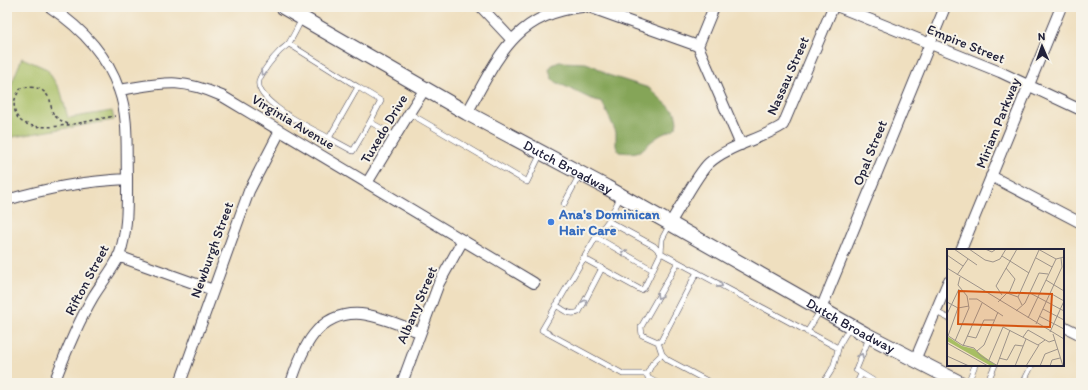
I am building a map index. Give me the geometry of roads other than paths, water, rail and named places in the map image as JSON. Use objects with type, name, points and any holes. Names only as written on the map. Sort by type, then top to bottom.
[{"type":"main road","name":"Dutch Broadway","points":[[283,7],[467,113],[621,195],[850,326],[960,383]]},
{"type":"street","points":[[50,7],[82,32],[93,44],[103,59],[119,90]]},
{"type":"street","points":[[481,7],[511,39]]},
{"type":"street","points":[[467,113],[498,56],[511,39],[527,26],[545,16],[566,8],[582,7]]},
{"type":"street","points":[[589,7],[698,46]]},
{"type":"street","points":[[714,7],[698,46],[742,145]]},
{"type":"street","name":"Nassau Street","points":[[670,223],[709,163],[742,145],[772,132],[785,122],[833,7]]},
{"type":"street","name":"Empire Street","points":[[839,7],[930,44],[1081,110]]},
{"type":"street","name":"Opal Street","points":[[821,309],[946,7]]},
{"type":"street","name":"Miriam Parkway","points":[[961,249],[1061,7]]},
{"type":"street","name":"Virginia Avenue","points":[[119,90],[164,82],[184,83],[200,86],[222,96],[534,283]]},
{"type":"street","name":"Tuxedo Drive","points":[[367,183],[425,89]]},
{"type":"street","name":"Rifton Street","points":[[54,383],[66,351],[92,298],[118,256],[126,220],[124,112],[119,90]]},
{"type":"street","name":"Newburgh Street","points":[[180,383],[249,191],[280,131]]},
{"type":"street","points":[[991,176],[1081,223]]},
{"type":"street","points":[[7,200],[74,183],[126,180]]},
{"type":"street","name":"Albany Street","points":[[402,383],[439,283],[463,240]]},
{"type":"street","points":[[118,256],[213,290]]},
{"type":"street","points":[[915,360],[936,312],[945,297],[947,287]]},
{"type":"street","points":[[291,383],[298,361],[310,337],[321,327],[339,317],[361,314],[420,332]]},
{"type":"street","points":[[1064,326],[1081,335]]},
{"type":"lane","points":[[289,44],[381,101],[353,151],[270,104],[261,91],[259,79],[280,51],[289,44],[302,18]]},
{"type":"lane","points":[[329,138],[358,88]]},
{"type":"lane","points":[[409,113],[527,182],[541,152]]},
{"type":"lane","points":[[370,122],[395,136]]},
{"type":"lane","points":[[564,204],[581,173]]},
{"type":"lane","points":[[621,195],[608,221],[596,237],[542,330],[623,374],[647,374]]},
{"type":"lane","points":[[608,221],[654,246],[661,253],[838,348]]},
{"type":"lane","points":[[584,258],[641,290],[644,288],[661,253],[662,239],[670,223]]},
{"type":"lane","points":[[596,237],[653,270]]},
{"type":"lane","points":[[678,262],[641,328],[642,335],[658,342],[662,354],[668,360],[711,383]]},
{"type":"lane","points":[[556,305],[568,313],[573,314],[579,312],[602,268]]},
{"type":"lane","points":[[658,342],[661,340],[697,272]]},
{"type":"lane","points":[[806,332],[821,309]]},
{"type":"lane","points":[[936,312],[947,318]]},
{"type":"lane","points":[[824,383],[832,371],[837,358],[838,348],[850,326]]},
{"type":"lane","points":[[870,337],[856,370],[877,383]]},
{"type":"lane","points":[[647,374],[652,364],[662,354]]},
{"type":"lane","points":[[968,383],[975,366]]},
{"type":"lane","points":[[987,383],[995,366]]},
{"type":"lane","points":[[1023,383],[1032,366]]},
{"type":"lane","points":[[647,374],[648,378],[657,383]]},
{"type":"lane","points":[[857,383],[861,374]]},
{"type":"place","name":"Ana's Dominican Hair Care","points":[[551,222]]}]
